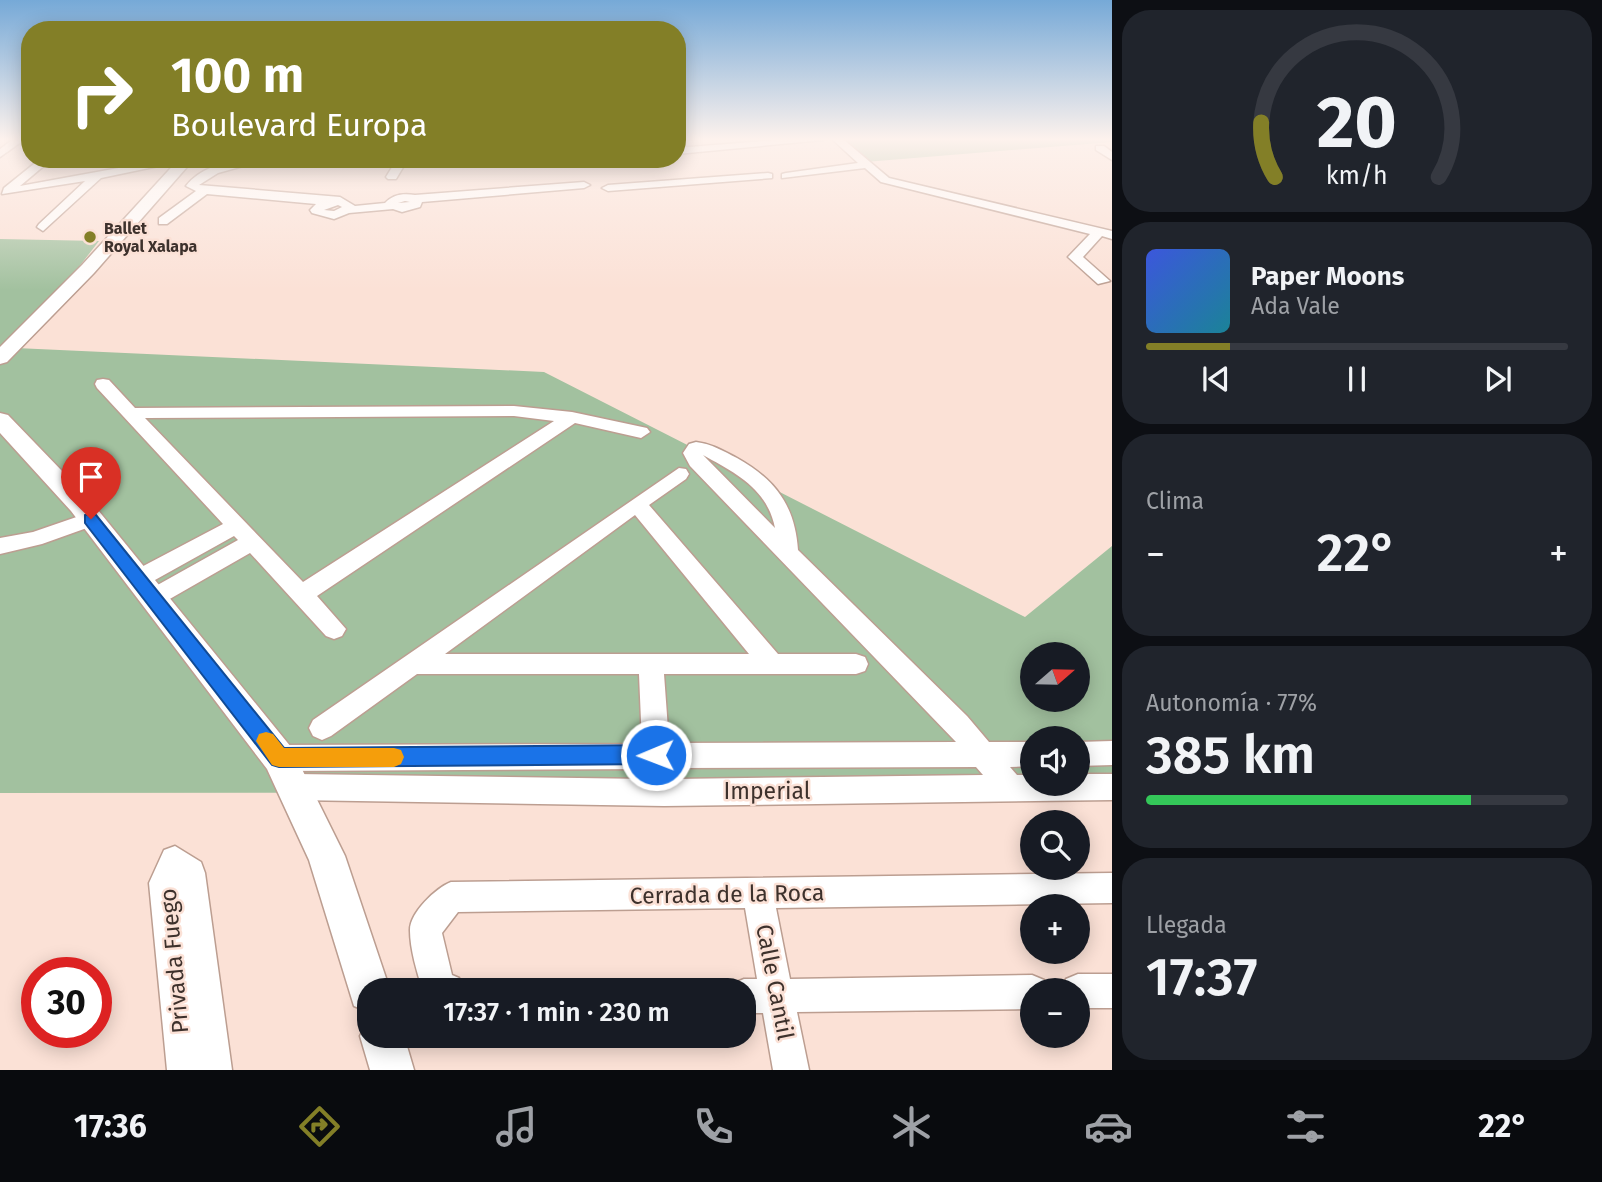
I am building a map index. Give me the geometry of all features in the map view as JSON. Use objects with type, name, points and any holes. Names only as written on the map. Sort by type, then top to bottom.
[{"type":"main road","points":[[0,358],[88,269],[159,190]]},
{"type":"main road","points":[[0,420],[85,512],[287,773],[326,856],[365,978]]},
{"type":"main road","points":[[386,1048],[392,1070]]},
{"type":"street","points":[[3,194],[24,190]]},
{"type":"street","points":[[43,227],[82,190]]},
{"type":"street","points":[[163,221],[205,190],[329,202],[343,212]]},
{"type":"street","points":[[415,202],[460,190],[491,196]]},
{"type":"street","points":[[285,198],[323,214],[391,204],[405,197],[415,202],[562,190]]},
{"type":"street","points":[[926,190],[1106,234]]},
{"type":"street","points":[[316,210],[329,202]]},
{"type":"street","points":[[1103,281],[1075,257],[1106,234]]},
{"type":"street","points":[[103,384],[334,629]]},
{"type":"street","points":[[130,413],[514,411],[572,417],[641,432]]},
{"type":"street","points":[[158,442],[179,423],[211,412]]},
{"type":"street","points":[[301,595],[572,417]]},
{"type":"street","points":[[788,554],[788,526],[766,485],[706,449],[696,448],[692,453],[697,462],[788,554],[958,724],[1012,790]]},
{"type":"street","points":[[322,729],[679,474]]},
{"type":"street","points":[[637,504],[772,664]]},
{"type":"street","points":[[4,545],[35,539],[85,512]]},
{"type":"street","points":[[145,589],[244,534]]},
{"type":"street","points":[[412,664],[856,664]]},
{"type":"street","points":[[651,666],[656,755],[664,793]]},
{"type":"street","points":[[1090,754],[1112,753]]},
{"type":"street","points":[[287,773],[656,755],[1020,754]]},
{"type":"street","name":"Imperial","points":[[287,773],[664,793],[1112,787]]},
{"type":"street","name":"Privada Fuego","points":[[185,1070],[164,883],[174,861],[190,873],[214,1070]]},
{"type":"street","name":"Cerrada de la Roca","points":[[436,978],[425,929],[451,897],[758,895],[1112,888]]},
{"type":"street","name":"Calle Cantil","points":[[758,895],[792,1070]]},
{"type":"street","points":[[1090,991],[1112,991]]},
{"type":"street","points":[[756,996],[1020,992]]},
{"type":"green space","points":[[0,239],[99,241],[16,348],[544,372],[1025,617],[1112,546],[1112,792],[1090,792],[1090,726],[1020,726],[1020,792],[0,793]]},
{"type":"slow traffic","points":[[266,741],[279,758],[394,757]]},
{"type":"place","name":"Ballet Royal Xalapa","points":[[90,237]]},
{"type":"route","points":[[91,519],[279,758],[656,755]]}]
